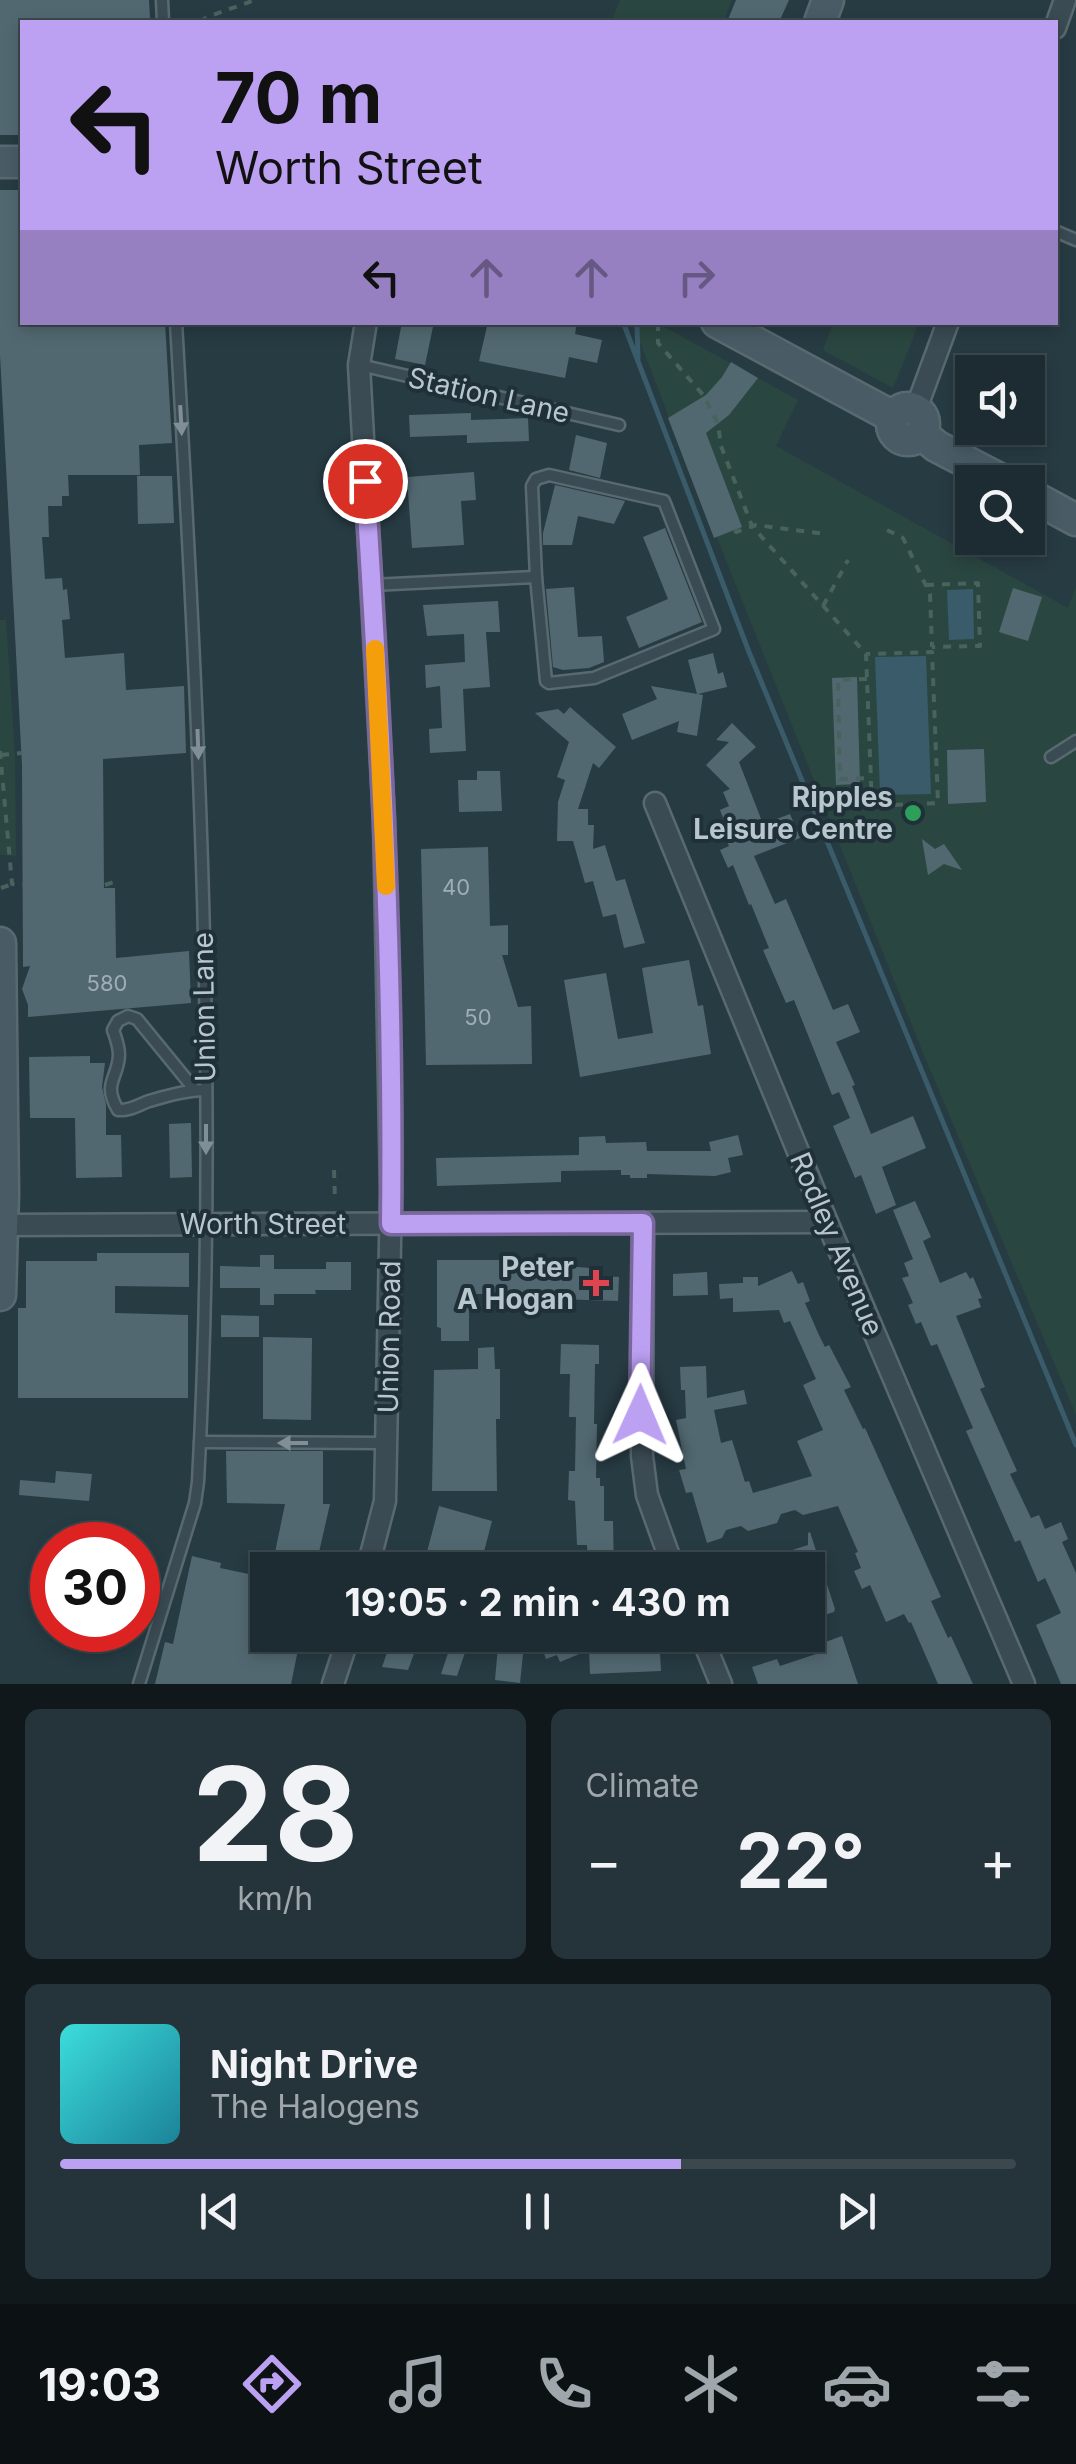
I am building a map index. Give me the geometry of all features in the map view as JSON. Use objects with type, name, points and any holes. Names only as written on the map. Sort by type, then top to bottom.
[{"type":"street","name":"Union Road","points":[[366,325],[359,365],[384,820],[391,1224],[384,1501],[371,1552]]},
{"type":"street","points":[[723,325],[910,420],[936,446],[972,465]]},
{"type":"street","points":[[910,420],[947,325]]},
{"type":"street","points":[[1045,503],[1076,520]]},
{"type":"street","name":"Rodley Avenue","points":[[655,803],[827,1222],[1024,1684]]},
{"type":"street","points":[[0,943],[0,1295]]},
{"type":"street","name":"Worth Street","points":[[1,1225],[827,1222]]},
{"type":"street","points":[[643,1223],[642,1456],[647,1495],[668,1552]]},
{"type":"street","points":[[334,1684],[344,1652]]},
{"type":"street","points":[[708,1652],[721,1684]]},
{"type":"lane","name":"Union Lane","points":[[139,1684],[195,1503],[207,1224],[201,1090],[198,734],[176,325]]},
{"type":"lane","name":"Station Lane","points":[[359,365],[619,424]]},
{"type":"lane","points":[[548,475],[659,498],[668,506],[714,630],[594,678],[549,683],[544,678],[536,577],[532,486],[538,477],[548,475]]},
{"type":"lane","points":[[371,585],[536,577]]},
{"type":"lane","points":[[1050,756],[1076,741]]},
{"type":"lane","points":[[136,1018],[201,1090],[118,1110],[110,1083],[118,1060],[114,1030],[118,1020],[136,1018]]},
{"type":"lane","points":[[200,1442],[386,1443]]},
{"type":"path","points":[[203,20],[254,0]]},
{"type":"path","points":[[658,325],[658,343],[704,396],[718,424],[721,446],[752,526],[866,654],[872,806],[938,804],[930,594],[903,538],[887,530]]},
{"type":"path","points":[[735,530],[756,525],[825,534]]},
{"type":"path","points":[[823,606],[848,560]]},
{"type":"path","points":[[866,654],[980,646],[978,583],[926,585]]},
{"type":"path","points":[[867,679],[838,680],[840,779],[871,778]]},
{"type":"path","points":[[12,884],[0,753],[22,753]]},
{"type":"path","points":[[104,885],[120,880]]},
{"type":"path","points":[[1,888],[23,885]]},
{"type":"path","points":[[334,1170],[335,1199]]},
{"type":"green space","points":[[620,0],[732,0],[724,20],[612,20]]},
{"type":"green space","name":"Ripples Leisure Centre","points":[[634,325],[661,325],[798,400],[776,446],[955,545],[955,555],[972,555],[1068,608],[1076,587],[1076,1415],[926,1060]]},
{"type":"green space","points":[[832,325],[918,325],[893,388],[823,350]]},
{"type":"green space","points":[[0,620],[6,620],[15,754],[16,856],[0,855]]},
{"type":"water","points":[[973,589],[974,639],[949,640],[947,590]]},
{"type":"water","points":[[926,656],[931,794],[880,795],[875,657]]},
{"type":"building","points":[[0,0],[149,0],[150,19],[20,20],[20,135],[0,135]]},
{"type":"building","points":[[736,0],[789,0],[780,20],[728,20]]},
{"type":"building","points":[[0,190],[20,190],[20,325],[165,325],[172,443],[139,445],[140,475],[68,475],[69,496],[62,496],[62,506],[48,506],[49,537],[42,537],[45,579],[62,578],[63,590],[67,589],[70,619],[62,620],[65,658],[124,653],[126,690],[184,686],[186,753],[103,759],[104,888],[115,888],[116,958],[189,951],[191,1003],[28,1017],[22,989],[30,966],[23,967],[22,765],[0,355]]},
{"type":"building","points":[[401,325],[433,325],[425,365],[395,359]]},
{"type":"building","points":[[487,325],[576,325],[575,334],[602,340],[597,363],[569,357],[565,378],[479,361]]},
{"type":"building","points":[[731,362],[758,378],[729,415],[706,433],[742,527],[714,538],[668,418],[706,395]]},
{"type":"building","points":[[471,413],[471,420],[528,418],[529,441],[467,443],[467,435],[410,437],[409,415]]},
{"type":"building","points":[[576,435],[607,443],[600,478],[569,470]]},
{"type":"building","points":[[474,472],[476,500],[461,501],[464,545],[412,548],[407,477]]},
{"type":"building","points":[[137,476],[172,476],[174,523],[138,524]]},
{"type":"building","points":[[555,485],[625,501],[614,524],[578,516],[572,545],[543,545]]},
{"type":"building","points":[[665,528],[702,622],[639,648],[626,617],[668,599],[643,537]]},
{"type":"building","points":[[574,587],[578,637],[602,636],[604,662],[589,668],[563,670],[553,667],[546,589]]},
{"type":"building","points":[[1013,588],[1042,597],[1028,641],[999,632]]},
{"type":"building","points":[[498,601],[500,632],[486,632],[490,687],[463,689],[466,751],[430,753],[429,729],[442,728],[440,686],[426,688],[425,665],[465,662],[464,634],[427,636],[423,605]]},
{"type":"building","points":[[713,653],[718,674],[723,672],[727,687],[698,694],[703,695],[697,736],[677,732],[679,721],[632,740],[622,714],[657,699],[651,686],[697,694],[688,660]]},
{"type":"building","points":[[857,677],[860,784],[836,785],[832,678]]},
{"type":"building","points":[[570,707],[616,747],[599,768],[593,763],[578,809],[588,809],[588,825],[594,825],[593,849],[605,845],[616,881],[625,879],[645,943],[624,948],[616,914],[603,917],[593,881],[585,883],[573,841],[557,841],[558,802],[565,780],[557,777],[569,742],[535,713],[558,709],[564,714]]},
{"type":"building","points":[[732,723],[756,747],[739,762],[763,824],[790,814],[800,838],[754,856],[775,904],[786,899],[833,1010],[848,1004],[860,1032],[836,1042],[871,1134],[913,1116],[926,1148],[882,1167],[896,1205],[876,1214],[861,1175],[855,1178],[833,1126],[850,1118],[839,1092],[832,1095],[794,1000],[786,1003],[763,950],[769,948],[751,904],[733,865],[728,868],[720,850],[729,846],[720,810],[729,806],[723,792],[730,789],[706,765],[729,742],[716,740]]},
{"type":"building","points":[[984,749],[986,802],[948,804],[947,750]]},
{"type":"building","points":[[477,771],[500,771],[502,811],[459,812],[458,780],[477,780]]},
{"type":"building","points":[[922,839],[935,849],[944,844],[962,870],[944,864],[928,875]]},
{"type":"building","points":[[488,847],[490,926],[508,925],[508,955],[502,955],[518,1007],[531,1006],[532,1064],[426,1065],[421,849]]},
{"type":"building","points":[[689,960],[698,1006],[703,1005],[711,1054],[580,1077],[564,980],[606,973],[618,1039],[653,1033],[642,968]]},
{"type":"building","points":[[90,1056],[90,1063],[105,1063],[102,1087],[106,1135],[121,1135],[122,1177],[76,1178],[75,1118],[30,1118],[29,1057]]},
{"type":"building","points":[[191,1123],[192,1177],[170,1178],[169,1124]]},
{"type":"building","points":[[738,1135],[743,1155],[728,1158],[731,1172],[715,1176],[647,1174],[647,1178],[630,1178],[621,1175],[621,1170],[561,1171],[561,1182],[437,1186],[436,1158],[579,1155],[579,1137],[605,1136],[606,1143],[646,1142],[647,1151],[711,1151],[709,1142]]},
{"type":"building","points":[[915,1201],[931,1237],[923,1241],[940,1283],[966,1272],[970,1279],[973,1277],[982,1298],[978,1299],[981,1307],[956,1316],[985,1387],[980,1389],[1017,1471],[1010,1474],[1031,1518],[1039,1515],[1045,1529],[1061,1522],[1068,1539],[1062,1542],[1076,1573],[1076,1684],[1061,1684],[1036,1625],[1061,1613],[1045,1578],[1038,1582],[1020,1540],[1015,1542],[966,1431],[973,1428],[937,1344],[931,1346],[921,1322],[916,1324],[908,1305],[913,1303],[902,1278],[909,1276],[904,1263],[913,1259],[893,1210]]},
{"type":"building","points":[[97,1253],[189,1253],[189,1287],[115,1286],[115,1313],[188,1315],[188,1398],[18,1398],[18,1308],[26,1308],[26,1261],[97,1261]]},
{"type":"building","points":[[260,1255],[274,1255],[274,1269],[326,1269],[326,1262],[351,1262],[351,1290],[274,1294],[274,1305],[260,1305],[260,1288],[220,1288],[220,1266],[260,1267]]},
{"type":"building","points":[[437,1260],[514,1260],[514,1272],[552,1273],[552,1265],[603,1269],[603,1276],[619,1277],[618,1301],[469,1294],[469,1341],[441,1341],[441,1328],[437,1327]]},
{"type":"building","points":[[792,1271],[798,1284],[803,1282],[810,1301],[805,1303],[825,1347],[829,1345],[851,1387],[844,1390],[941,1597],[931,1601],[973,1684],[938,1684],[911,1622],[904,1614],[886,1622],[870,1585],[862,1589],[854,1571],[861,1568],[855,1553],[858,1552],[838,1506],[803,1515],[795,1510],[781,1514],[777,1523],[748,1531],[741,1526],[726,1530],[722,1538],[707,1543],[692,1492],[686,1493],[679,1470],[686,1469],[676,1420],[686,1418],[680,1367],[706,1366],[707,1398],[744,1390],[747,1404],[714,1410],[721,1443],[732,1440],[745,1482],[749,1481],[753,1493],[812,1476],[797,1441],[823,1430],[803,1385],[816,1379],[790,1321],[784,1323],[779,1310],[733,1312],[733,1298],[720,1299],[719,1284],[743,1283],[743,1277],[758,1277],[758,1286]]},
{"type":"building","points":[[707,1272],[708,1295],[673,1296],[673,1274]]},
{"type":"building","points":[[221,1315],[259,1316],[259,1337],[221,1337]]},
{"type":"building","points":[[263,1337],[312,1338],[311,1420],[263,1419]]},
{"type":"building","points":[[561,1344],[599,1345],[599,1364],[595,1364],[596,1478],[604,1486],[604,1521],[613,1521],[614,1552],[587,1552],[587,1545],[577,1545],[575,1501],[568,1500],[569,1471],[575,1471],[576,1417],[569,1417],[570,1374],[560,1374]]},
{"type":"building","points":[[494,1347],[495,1369],[500,1369],[497,1491],[432,1491],[434,1370],[478,1369],[478,1348]]},
{"type":"building","points":[[226,1451],[323,1451],[323,1504],[330,1504],[319,1552],[275,1552],[285,1504],[227,1503]]},
{"type":"building","points":[[56,1471],[92,1474],[89,1501],[19,1495],[20,1480],[55,1483]]},
{"type":"building","points":[[439,1506],[492,1521],[484,1552],[427,1552]]},
{"type":"building","points":[[808,1533],[816,1552],[786,1552],[808,1545]]},
{"type":"building","points":[[192,1556],[221,1563],[220,1568],[250,1574],[250,1652],[298,1652],[291,1684],[155,1684],[165,1642],[173,1644]]},
{"type":"building","points":[[825,1578],[835,1609],[825,1615]]},
{"type":"building","points":[[842,1636],[858,1684],[758,1684],[752,1667],[777,1659],[780,1666],[825,1652],[825,1642]]},
{"type":"building","points":[[387,1652],[415,1652],[408,1670],[382,1667]]},
{"type":"building","points":[[448,1652],[465,1652],[457,1676],[441,1674]]},
{"type":"building","points":[[497,1652],[523,1652],[520,1683],[495,1680]]},
{"type":"building","points":[[543,1652],[584,1652],[560,1662],[557,1655],[546,1659]]},
{"type":"building","points":[[589,1652],[660,1652],[661,1671],[590,1674]]},
{"type":"waterway","points":[[624,325],[749,652],[1076,1445]]},
{"type":"waterway","points":[[637,326],[638,358]]},
{"type":"slow traffic","points":[[375,649],[386,886]]},
{"type":"place","name":"Ripples Leisure Centre","points":[[913,813]]},
{"type":"place","name":"Peter A Hogan","points":[[596,1283]]},
{"type":"route","points":[[365,481],[384,820],[391,1224],[643,1223],[640,1415]]}]
